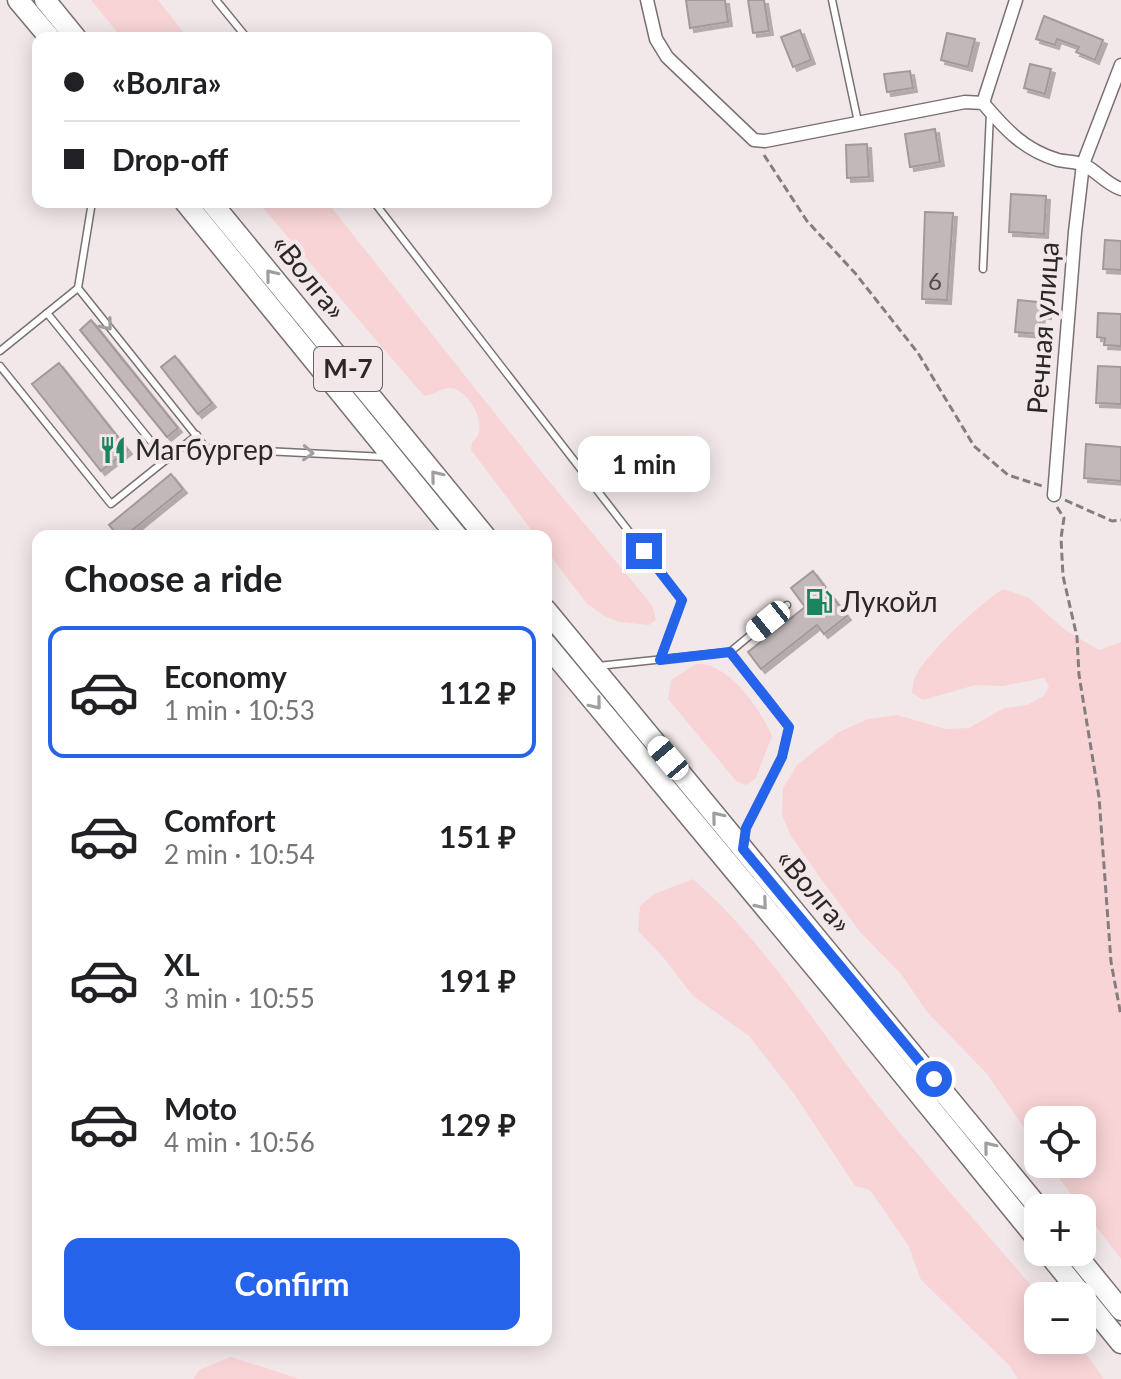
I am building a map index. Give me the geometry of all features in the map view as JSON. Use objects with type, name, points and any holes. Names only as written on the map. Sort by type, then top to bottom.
[{"type":"highway","points":[[18,0],[45,32]]},
{"type":"highway","points":[[45,0],[71,32]]},
{"type":"highway","name":"«Волга»","points":[[190,208],[452,530]]},
{"type":"highway","name":"«Волга»","points":[[216,208],[480,530]]},
{"type":"highway","name":"«Волга»","points":[[552,617],[1027,1194]]},
{"type":"highway","name":"«Волга»","points":[[552,651],[1024,1223]]},
{"type":"highway","points":[[1058,1266],[1121,1343]]},
{"type":"highway","points":[[1085,1266],[1121,1310]]},
{"type":"street","points":[[647,0],[656,39],[667,57],[754,140],[765,141],[965,102],[987,107],[1006,131],[1031,150],[1083,164],[1110,185],[1121,189]]},
{"type":"street","points":[[987,107],[1016,0]]},
{"type":"street","name":"Речная улица","points":[[1054,495],[1083,164],[1121,65]]},
{"type":"lane","points":[[216,0],[242,32]]},
{"type":"lane","points":[[832,0],[859,123]]},
{"type":"lane","points":[[983,269],[987,107]]},
{"type":"lane","points":[[0,351],[78,288],[91,208]]},
{"type":"lane","points":[[379,208],[682,600],[660,660]]},
{"type":"lane","points":[[78,288],[206,448],[393,458]]},
{"type":"lane","points":[[47,313],[166,460]]},
{"type":"lane","points":[[0,366],[111,504],[197,435]]},
{"type":"lane","points":[[592,666],[730,652],[787,605]]},
{"type":"lane","points":[[730,652],[789,727],[782,757],[746,828],[743,849]]},
{"type":"path","points":[[754,140],[807,221],[855,273],[918,353],[974,446],[1008,475]]},
{"type":"path","points":[[1054,495],[1058,511],[1064,518],[1061,538],[1063,576],[1077,637],[1079,675],[1099,797],[1111,962],[1121,1016]]},
{"type":"shaded area","points":[[91,0],[158,0],[183,32],[117,32]]},
{"type":"shaded area","points":[[263,208],[332,208],[544,475],[652,605],[656,620],[649,625],[620,622],[587,604],[552,558],[552,530],[531,530],[471,450],[480,428],[470,402],[450,388],[425,396]]},
{"type":"shaded area","points":[[1003,589],[1029,598],[1065,630],[1099,650],[1121,642],[1121,1259],[1096,1226],[1096,1194],[1071,1194],[1059,1178],[1096,1178],[1096,1106],[1024,1106],[1024,1128],[987,1074],[927,1012],[901,974],[860,932],[791,836],[782,815],[783,788],[797,765],[839,732],[868,719],[897,715],[946,729],[969,728],[1004,708],[1027,705],[1044,696],[1049,686],[1044,678],[1003,686],[975,685],[923,700],[912,693],[915,677],[932,653]]},
{"type":"shaded area","points":[[696,664],[720,671],[742,689],[772,736],[756,778],[747,785],[737,782],[668,699],[671,680]]},
{"type":"shaded area","points":[[693,879],[767,957],[894,1126],[1028,1282],[1024,1282],[1024,1354],[1086,1354],[1104,1379],[1018,1379],[1009,1365],[921,1280],[908,1245],[870,1190],[855,1186],[795,1095],[749,1036],[693,996],[638,931],[640,906],[654,894]]},
{"type":"shaded area","points":[[231,1357],[300,1379],[193,1379],[199,1370]]},
{"type":"building","points":[[686,0],[725,0],[728,22],[690,28]]},
{"type":"building","points":[[748,0],[764,0],[769,31],[753,33]]},
{"type":"building","points":[[1044,16],[1103,40],[1095,60],[1076,52],[1079,47],[1057,39],[1055,45],[1036,39]]},
{"type":"building","points":[[800,30],[811,60],[793,67],[781,37]]},
{"type":"building","points":[[947,33],[975,39],[968,67],[941,60]]},
{"type":"building","points":[[1030,64],[1051,69],[1045,94],[1024,88]]},
{"type":"building","points":[[910,71],[913,88],[887,92],[884,74]]},
{"type":"building","points":[[935,129],[940,162],[910,167],[905,134]]},
{"type":"building","points":[[867,144],[869,177],[847,178],[846,145]]},
{"type":"building","points":[[1011,194],[1046,196],[1044,234],[1009,232]]},
{"type":"building","points":[[925,212],[953,213],[947,300],[922,299]]},
{"type":"building","points":[[1105,240],[1121,241],[1121,270],[1103,269]]},
{"type":"building","points":[[1018,300],[1048,303],[1047,315],[1041,314],[1039,334],[1015,332]]},
{"type":"building","points":[[1098,313],[1121,314],[1121,346],[1104,345],[1105,338],[1097,337]]},
{"type":"building","points":[[91,320],[178,428],[167,437],[80,330]]},
{"type":"building","points":[[175,356],[212,403],[198,414],[161,367]]},
{"type":"building","points":[[59,363],[128,450],[101,471],[32,384]]},
{"type":"building","points":[[1098,366],[1121,367],[1121,404],[1096,403]]},
{"type":"building","points":[[1086,444],[1121,447],[1121,481],[1084,478]]},
{"type":"building","points":[[171,474],[183,489],[132,530],[113,530],[109,525]]},
{"type":"building","points":[[813,571],[847,616],[824,634],[817,625],[761,669],[748,652],[805,607],[791,588]]},
{"type":"place","name":"Магбургер","points":[[113,450]]},
{"type":"place","name":"Лукойл","points":[[819,602]]},
{"type":"route","points":[[644,551],[682,600],[660,660],[730,652],[789,727],[782,757],[746,828],[743,849],[934,1079]]}]
